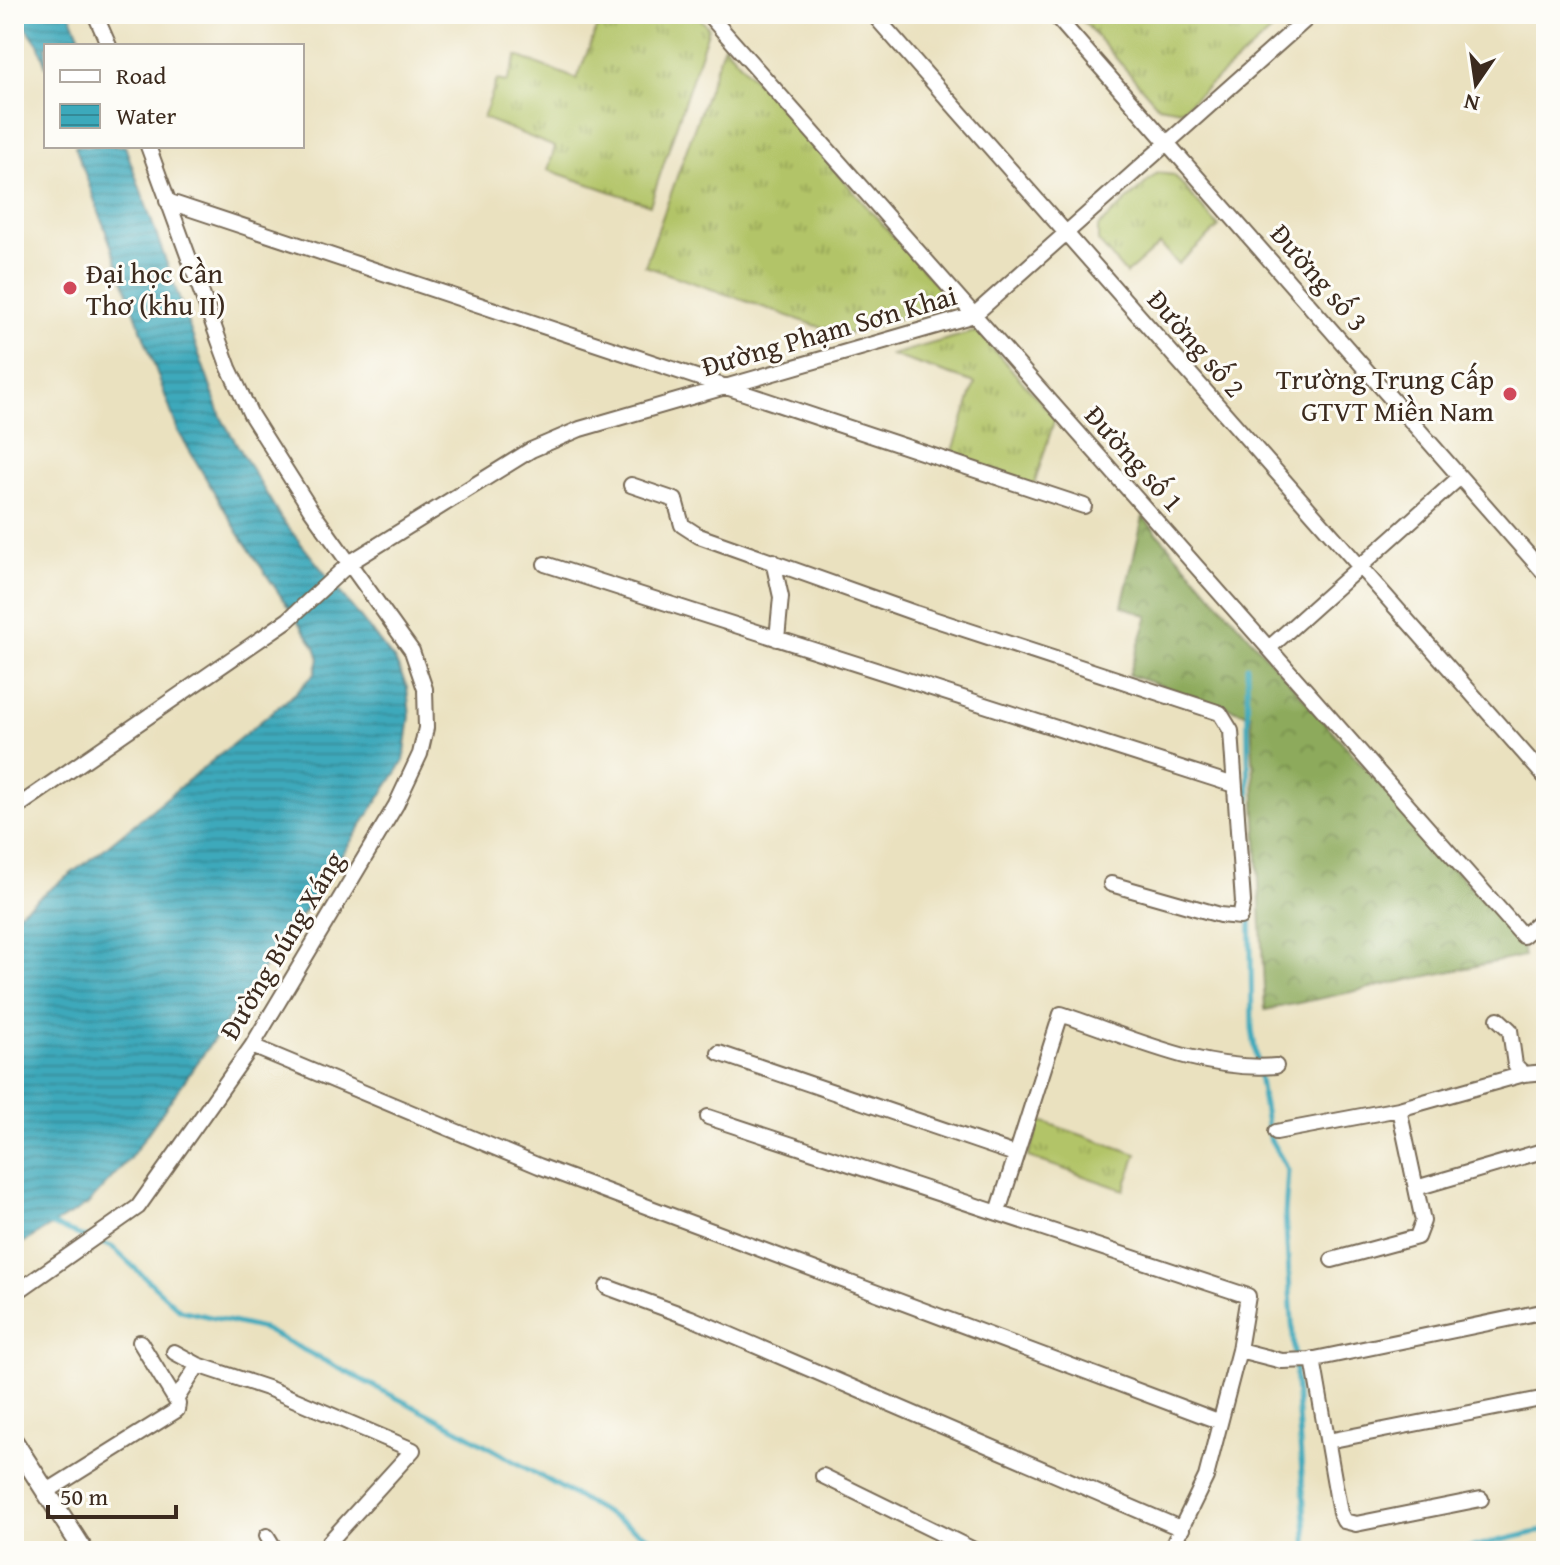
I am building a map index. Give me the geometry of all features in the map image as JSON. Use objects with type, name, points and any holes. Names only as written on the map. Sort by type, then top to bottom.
[{"type":"street","points":[[95,14],[108,44]]},
{"type":"street","name":"Đường số 1","points":[[708,14],[1523,936],[1546,915]]},
{"type":"street","name":"Đường số 2","points":[[873,14],[1546,778]]},
{"type":"street","name":"Đường số 3","points":[[1054,14],[1546,575]]},
{"type":"street","name":"Đường Phạm Sơn Khai","points":[[14,809],[288,620],[345,568],[544,443],[974,315],[1312,14]]},
{"type":"street","name":"Đường Búng Xáng","points":[[16,1293],[125,1213],[138,1207],[252,1046],[396,805],[420,754],[426,728],[425,689],[412,651],[345,568],[251,415],[229,368],[149,148]]},
{"type":"street","points":[[167,201],[1084,506]]},
{"type":"street","points":[[1269,648],[1460,477]]},
{"type":"street","points":[[631,485],[675,500],[682,525],[699,536],[915,613],[1220,713],[1230,724],[1243,902],[1240,917],[1220,915],[1111,884]]},
{"type":"street","points":[[773,561],[781,597],[777,639]]},
{"type":"street","points":[[545,564],[1234,785]]},
{"type":"street","points":[[998,1212],[1061,1014],[1212,1064],[1249,1068],[1276,1066]]},
{"type":"street","points":[[1498,1019],[1510,1030],[1515,1065],[1524,1074]]},
{"type":"street","points":[[252,1046],[539,1166],[1218,1421]]},
{"type":"street","points":[[719,1053],[1015,1154]]},
{"type":"street","points":[[1276,1132],[1399,1109],[1524,1074],[1546,1072]]},
{"type":"street","points":[[1332,1260],[1417,1237],[1423,1221],[1399,1109]]},
{"type":"street","points":[[708,1117],[1248,1296],[1239,1350],[1218,1421],[1206,1477],[1170,1551]]},
{"type":"street","points":[[1416,1188],[1546,1150]]},
{"type":"street","points":[[607,1287],[691,1318],[1182,1529]]},
{"type":"street","points":[[1239,1350],[1291,1362],[1311,1360],[1546,1311]]},
{"type":"street","points":[[46,1492],[177,1410],[176,1400],[140,1342]]},
{"type":"street","points":[[174,1352],[198,1365],[270,1389],[413,1450],[321,1551]]},
{"type":"street","points":[[1311,1360],[1344,1521],[1356,1524],[1481,1499]]},
{"type":"street","points":[[176,1400],[198,1365]]},
{"type":"street","points":[[1328,1441],[1546,1398]]},
{"type":"street","points":[[14,1442],[84,1551]]},
{"type":"street","points":[[823,1476],[976,1551]]},
{"type":"street","points":[[267,1536],[276,1551]]},
{"type":"green space","points":[[602,14],[696,14],[709,28],[650,205],[548,170],[555,147],[483,118],[497,80],[507,82],[517,56],[577,79]]},
{"type":"green space","points":[[1077,14],[1291,14],[1181,110],[1158,106]]},
{"type":"green space","points":[[724,45],[952,303],[843,335],[645,266]]},
{"type":"green space","points":[[1157,173],[1174,175],[1219,227],[1178,264],[1160,244],[1126,274],[1098,241],[1098,227]]},
{"type":"green space","points":[[977,331],[1055,418],[1034,485],[951,457],[975,383],[891,355]]},
{"type":"green space","points":[[1143,517],[1521,944],[1524,956],[1265,1010],[1251,715],[1129,675],[1148,616],[1122,606]]},
{"type":"green space","points":[[1041,1121],[1137,1154],[1124,1190],[1028,1157]]},
{"type":"water","points":[[17,14],[70,14],[83,44],[44,44],[44,61],[38,44]]},
{"type":"water","points":[[76,148],[126,148],[222,419],[282,520],[396,662],[407,687],[410,716],[404,761],[317,893],[130,1158],[87,1205],[14,1248],[14,916],[100,852],[298,691],[315,673],[319,659],[315,647],[239,534],[178,431]]},
{"type":"waterway","points":[[1247,666],[1252,1029],[1269,1137],[1288,1170],[1285,1214],[1307,1551]]},
{"type":"waterway","points":[[49,1224],[112,1247],[180,1310],[263,1329],[457,1429],[673,1551]]},
{"type":"waterway","points":[[1455,1551],[1546,1530]]},
{"type":"place","name":"Đại học Cần Thơ (khu II)","points":[[70,288]]},
{"type":"place","name":"Trường Trung Cấp GTVT Miền Nam","points":[[1510,394]]}]
